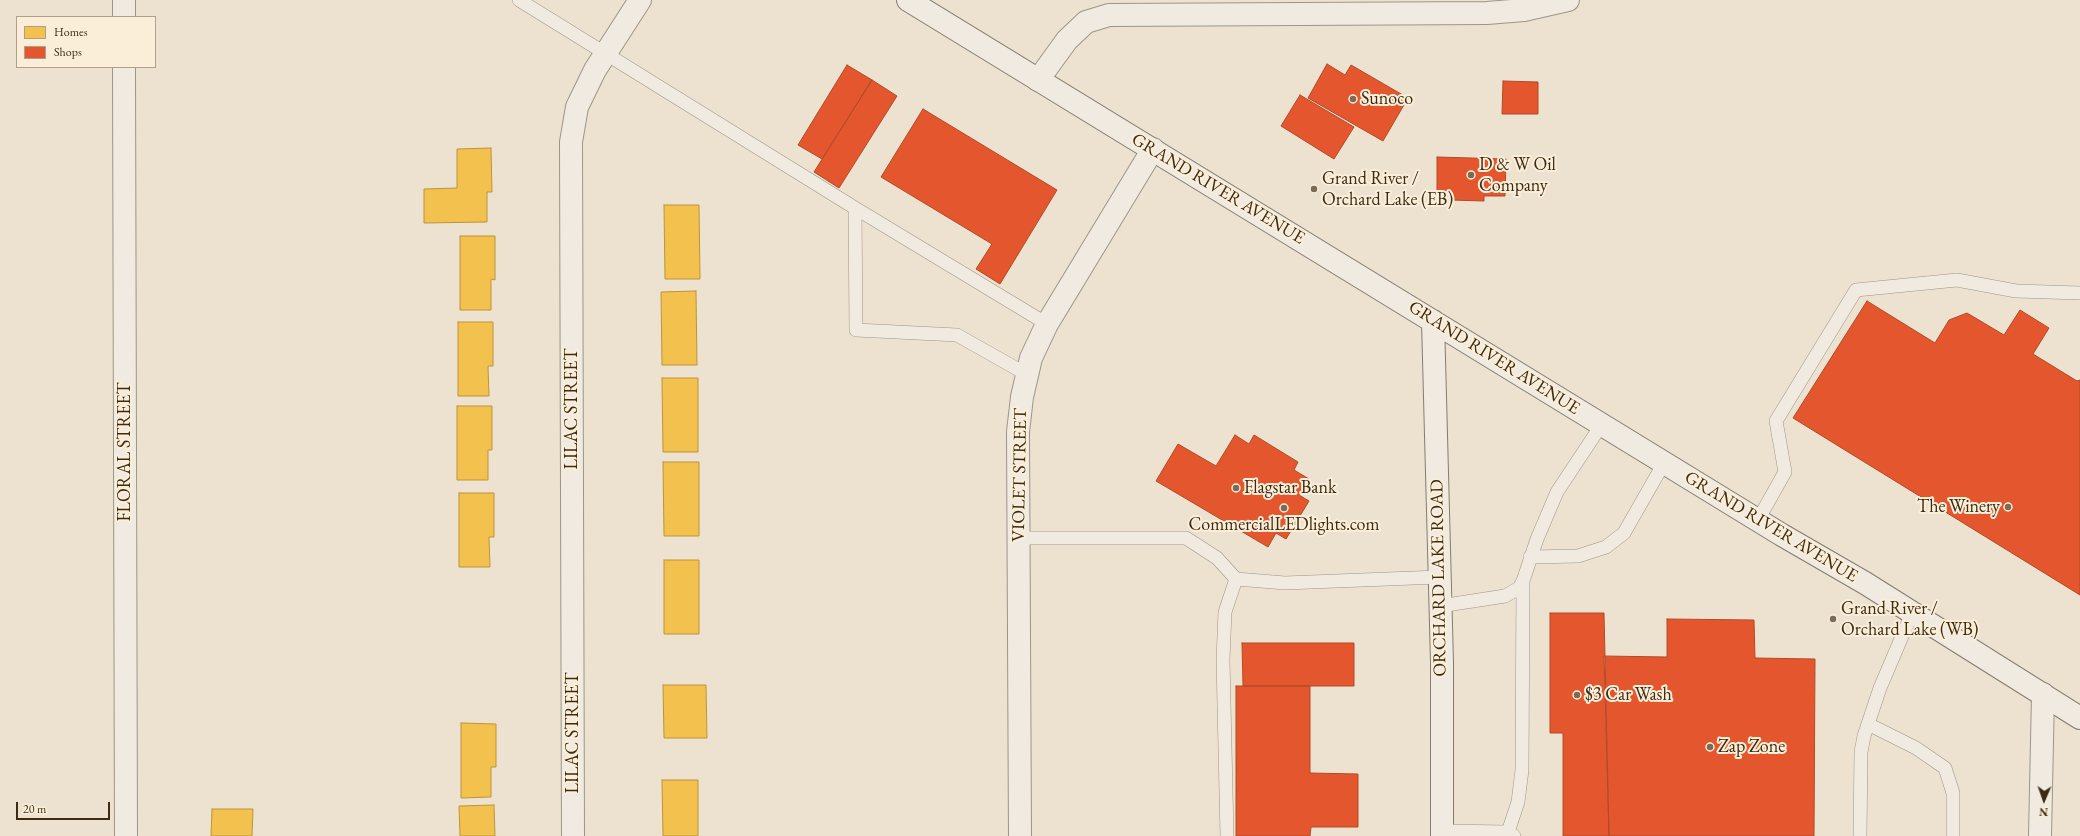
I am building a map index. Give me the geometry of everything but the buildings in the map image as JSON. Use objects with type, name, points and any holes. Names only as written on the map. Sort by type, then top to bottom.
[{"type":"street","points":[[124,0],[124,16]]},
{"type":"street","name":"LILAC STREET","points":[[573,836],[571,142],[577,108],[595,70],[640,0]]},
{"type":"street","name":"GRAND RIVER AVENUE","points":[[908,0],[1154,149],[1664,463],[1912,613],[2080,718]]},
{"type":"street","points":[[1038,80],[1067,40],[1086,22],[1109,15],[1192,8],[1487,12],[1524,10],[1568,0]]},
{"type":"street","name":"FLORAL STREET","points":[[124,68],[126,836]]},
{"type":"street","name":"VIOLET STREET","points":[[1020,836],[1018,432],[1022,397],[1031,358],[1047,324],[1154,149]]},
{"type":"street","name":"ORCHARD LAKE ROAD","points":[[1433,321],[1440,606],[1442,834]]},
{"type":"street","points":[[2040,836],[2043,694]]},
{"type":"lane","points":[[519,0],[855,208],[1047,324]]},
{"type":"lane","points":[[855,208],[856,330],[957,335],[1028,375]]},
{"type":"lane","points":[[1758,520],[1786,472],[1776,421],[1856,290],[1957,280],[2016,291],[2080,293]]},
{"type":"lane","points":[[1440,606],[1505,596],[1519,588],[1523,581],[1530,556],[1557,492],[1602,424]]},
{"type":"lane","points":[[1530,556],[1578,556],[1606,547],[1624,533],[1664,463]]},
{"type":"lane","points":[[1018,538],[1186,538],[1217,558],[1236,579],[1285,583],[1439,577]]},
{"type":"lane","points":[[1227,836],[1223,660],[1225,612],[1236,579]]},
{"type":"lane","points":[[1442,834],[1511,834],[1518,802],[1522,770],[1523,581]]},
{"type":"lane","points":[[1860,836],[1861,752],[1868,724],[1880,688],[1912,613]]},
{"type":"lane","points":[[1868,724],[1916,748],[1945,768],[1953,793],[1953,836]]},
{"type":"place","name":"Sunoco","points":[[1353,99]]},
{"type":"place","name":"D & W Oil Company","points":[[1471,175]]},
{"type":"place","name":"Grand River / Orchard Lake (EB)","points":[[1314,189]]},
{"type":"place","name":"Flagstar Bank","points":[[1236,488]]},
{"type":"place","name":"The Winery","points":[[2008,507]]},
{"type":"place","name":"CommercialLEDlights.com","points":[[1284,508]]},
{"type":"place","name":"Grand River / Orchard Lake (WB)","points":[[1833,619]]},
{"type":"place","name":"$3 Car Wash","points":[[1577,695]]},
{"type":"place","name":"Zap Zone","points":[[1710,747]]}]
